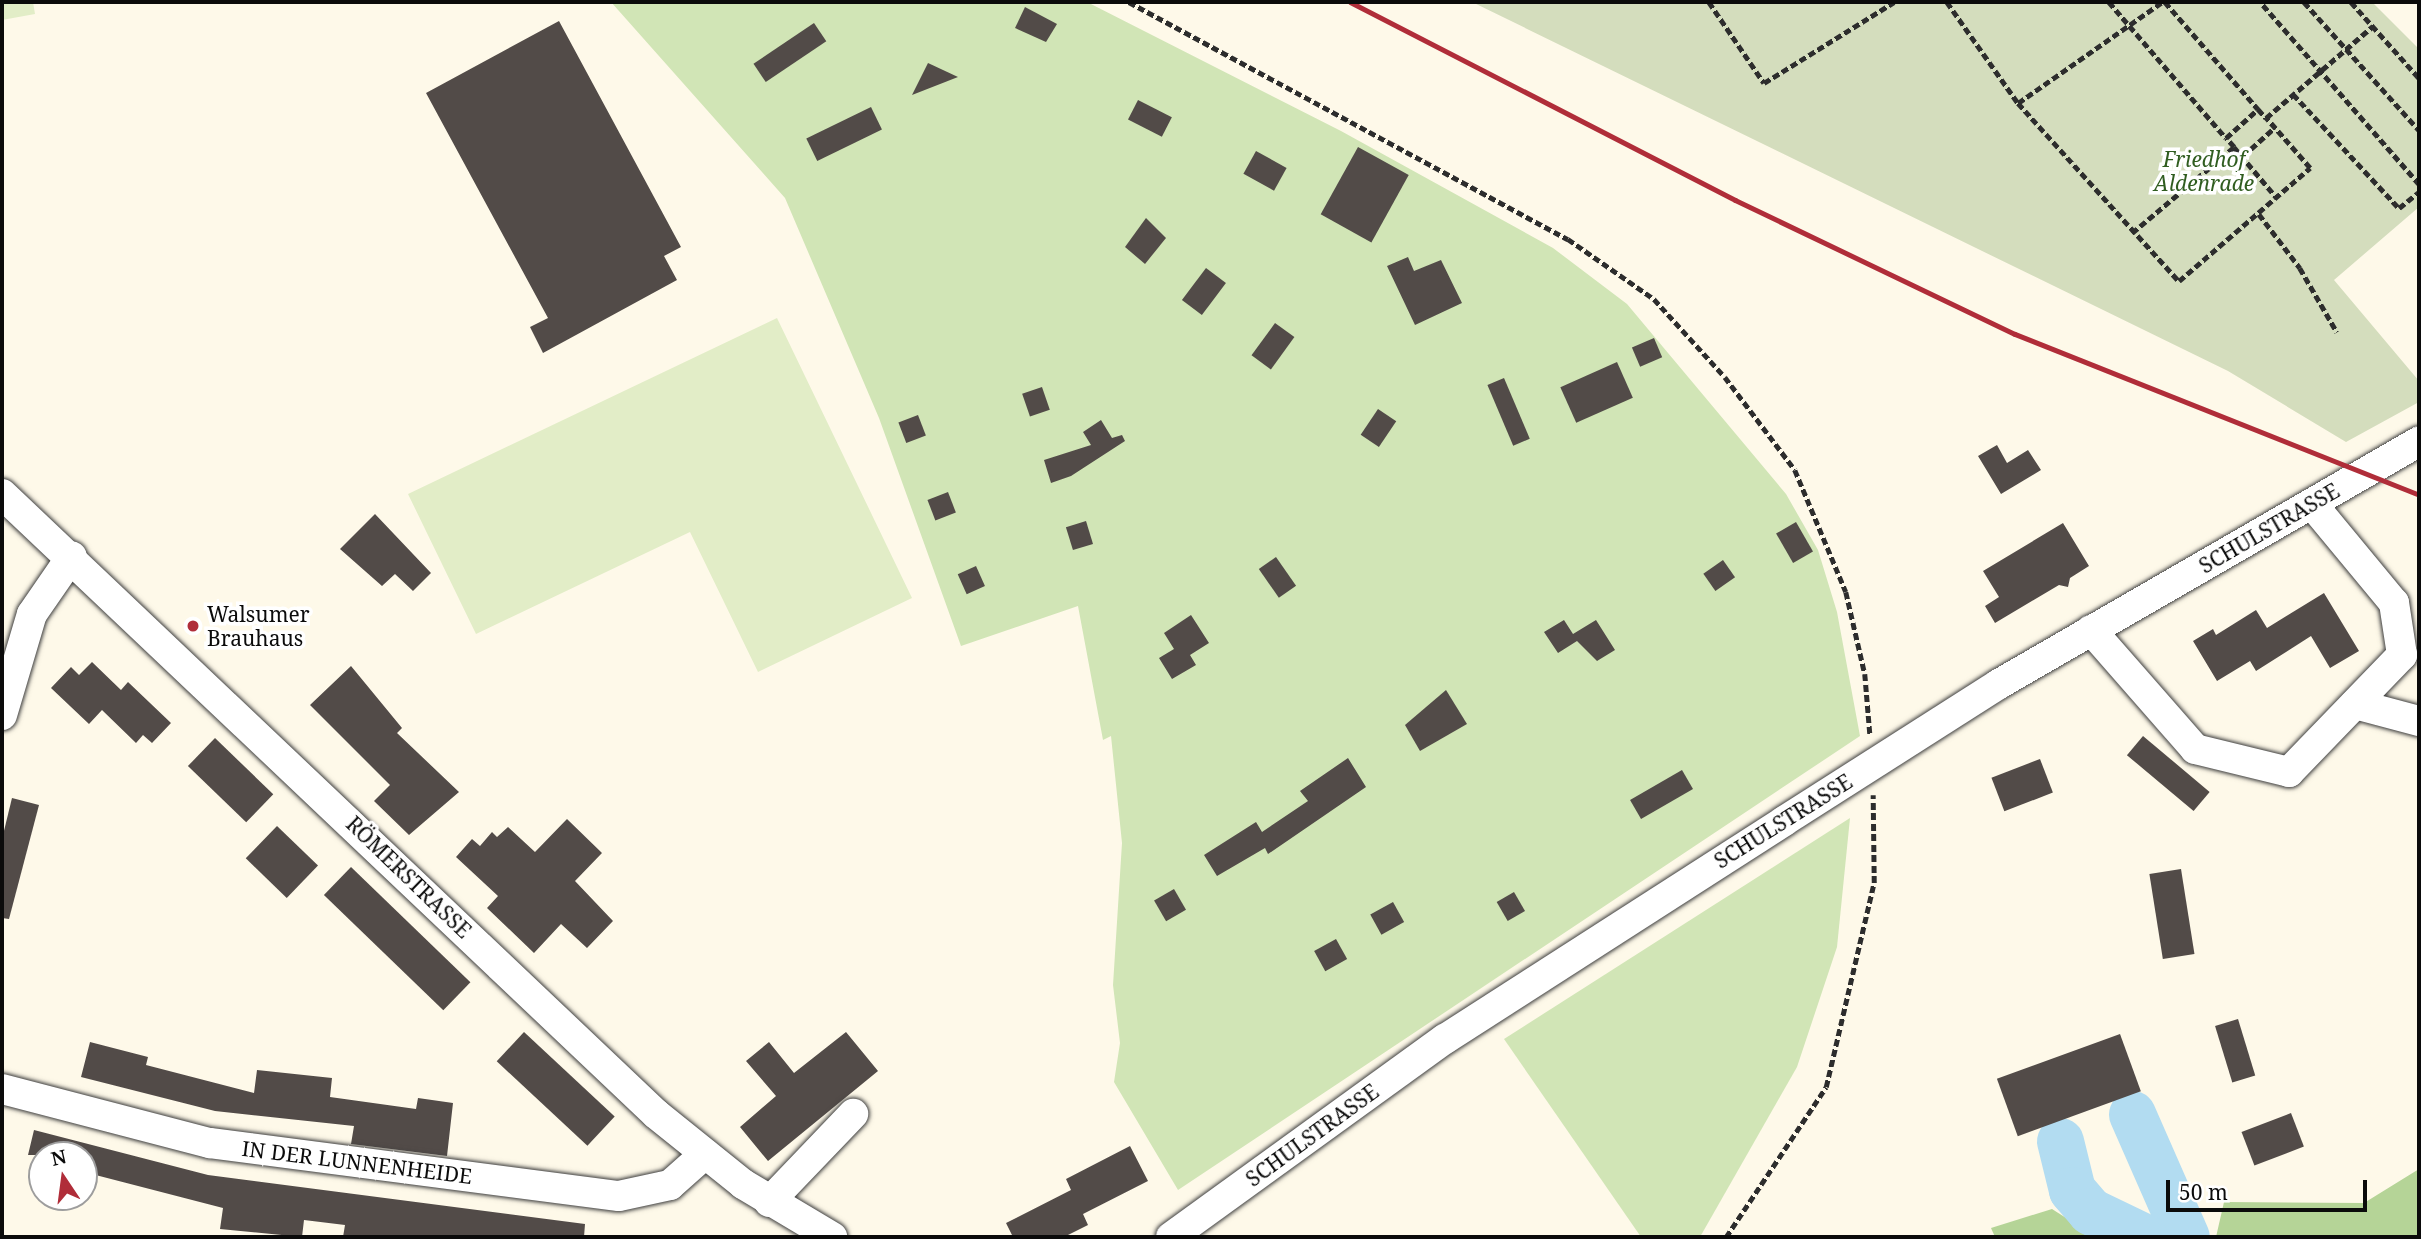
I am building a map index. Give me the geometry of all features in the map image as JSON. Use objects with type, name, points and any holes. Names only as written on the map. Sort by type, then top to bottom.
[{"type":"street","name":"SCHULSTRASSE","points":[[1185,1233],[1446,1039],[1873,764],[2091,630],[2419,442]]},
{"type":"street","name":"RÖMERSTRASSE","points":[[2,494],[72,556],[656,1114],[769,1202],[832,1237]]},
{"type":"street","points":[[2091,630],[2195,749],[2289,772],[2402,654],[2394,603],[2312,503]]},
{"type":"street","points":[[2,715],[32,614],[72,556]]},
{"type":"street","points":[[2354,704],[2419,721]]},
{"type":"street","name":"IN DER LUNNENHEIDE","points":[[2,1089],[210,1143],[619,1196],[670,1185],[705,1154]]},
{"type":"street","points":[[769,1202],[853,1114]]},
{"type":"path","points":[[1129,2],[1568,239],[1654,299],[1725,377],[1801,482],[1846,592],[1866,674],[1873,764],[1874,883],[1826,1087],[1726,1237]]},
{"type":"path","points":[[1709,2],[1764,83],[1894,2]]},
{"type":"path","points":[[1947,2],[2018,103],[2132,233],[2179,281],[2310,168],[2164,2],[2018,103]]},
{"type":"path","points":[[2109,2],[2277,198]]},
{"type":"path","points":[[2304,2],[2417,123],[2419,130]]},
{"type":"path","points":[[2351,2],[2419,78]]},
{"type":"path","points":[[2263,5],[2419,184]]},
{"type":"path","points":[[2266,118],[2373,26]]},
{"type":"path","points":[[2293,94],[2399,208],[2419,192]]},
{"type":"path","points":[[2226,138],[2258,109]]},
{"type":"path","points":[[2243,156],[2274,128]]},
{"type":"path","points":[[2132,233],[2234,147]]},
{"type":"path","points":[[2259,214],[2300,268],[2337,332]]},
{"type":"green space","points":[[2,2],[33,2],[35,14],[2,20]]},
{"type":"green space","points":[[611,2],[1087,2],[1341,131],[1553,248],[1627,304],[1786,494],[1818,550],[1837,612],[1860,736],[1178,1190],[1114,1082],[1120,1043],[1113,985],[1122,843],[1111,736],[1103,740],[1078,606],[961,646],[879,418],[785,198]]},
{"type":"green space","name":"Friedhof Aldenrade","points":[[1472,2],[2372,2],[2419,49],[2419,207],[2334,280],[2419,381],[2419,402],[2346,442],[2228,371]]},
{"type":"green space","points":[[777,318],[912,598],[758,672],[690,532],[476,634],[408,494]]},
{"type":"green space","points":[[1850,818],[1837,947],[1797,1067],[1700,1237],[1641,1237],[1504,1039]]},
{"type":"green space","points":[[2419,1169],[2419,1237],[2216,1237],[2224,1202],[2364,1203]]},
{"type":"green space","points":[[2052,1209],[2096,1237],[1995,1237],[1991,1228]]},
{"type":"building","points":[[1025,7],[1057,24],[1046,42],[1015,28]]},
{"type":"building","points":[[559,21],[681,247],[664,256],[677,280],[543,353],[530,327],[548,318],[426,93]]},
{"type":"building","points":[[814,23],[826,41],[766,82],[753,64]]},
{"type":"building","points":[[928,63],[958,77],[912,95]]},
{"type":"building","points":[[1138,100],[1172,117],[1162,137],[1128,120]]},
{"type":"building","points":[[871,107],[882,129],[817,161],[806,139]]},
{"type":"building","points":[[1358,147],[1409,175],[1371,242],[1321,214]]},
{"type":"building","points":[[1256,151],[1287,168],[1274,191],[1243,174]]},
{"type":"building","points":[[1146,218],[1166,238],[1145,264],[1125,247]]},
{"type":"building","points":[[1408,257],[1414,271],[1441,260],[1462,303],[1415,325],[1387,266]]},
{"type":"building","points":[[1206,268],[1226,283],[1202,315],[1182,300]]},
{"type":"building","points":[[1275,323],[1294,337],[1271,369],[1251,355]]},
{"type":"building","points":[[1654,338],[1662,357],[1640,367],[1632,347]]},
{"type":"building","points":[[1617,362],[1633,398],[1576,423],[1560,387]]},
{"type":"building","points":[[1504,378],[1530,439],[1513,446],[1487,385]]},
{"type":"building","points":[[1042,387],[1050,410],[1030,417],[1022,394]]},
{"type":"building","points":[[1378,409],[1396,421],[1379,447],[1361,435]]},
{"type":"building","points":[[918,415],[926,436],[906,443],[898,423]]},
{"type":"building","points":[[1101,420],[1112,438],[1122,435],[1125,441],[1071,476],[1051,483],[1044,460],[1091,445],[1083,432]]},
{"type":"building","points":[[1997,445],[2007,463],[2028,450],[2041,470],[2001,494],[1978,456]]},
{"type":"building","points":[[948,492],[956,513],[935,520],[927,500]]},
{"type":"building","points":[[375,514],[431,573],[413,591],[395,574],[382,586],[340,549]]},
{"type":"building","points":[[1086,521],[1093,544],[1073,550],[1066,527]]},
{"type":"building","points":[[1796,522],[1813,551],[1793,563],[1776,534]]},
{"type":"building","points":[[2063,523],[2089,566],[2070,578],[2068,587],[2059,585],[1995,623],[1985,606],[1999,597],[1983,571]]},
{"type":"building","points":[[1276,557],[1296,586],[1279,598],[1259,569]]},
{"type":"building","points":[[1723,560],[1735,577],[1715,591],[1703,574]]},
{"type":"building","points":[[976,566],[985,586],[967,594],[958,574]]},
{"type":"building","points":[[2324,593],[2359,651],[2330,668],[2311,636],[2256,671],[2250,661],[2217,681],[2193,641],[2213,629],[2216,635],[2256,610],[2267,628]]},
{"type":"building","points":[[1191,615],[1209,643],[1190,655],[1196,665],[1172,679],[1159,658],[1174,649],[1164,633]]},
{"type":"building","points":[[1564,620],[1573,634],[1596,620],[1615,650],[1597,661],[1577,641],[1558,653],[1544,632]]},
{"type":"building","points":[[92,662],[121,690],[128,682],[171,723],[152,743],[143,735],[136,743],[102,710],[89,724],[51,688],[71,667],[79,675]]},
{"type":"building","points":[[351,666],[402,728],[397,733],[459,792],[409,835],[374,801],[390,785],[310,705]]},
{"type":"building","points":[[1446,690],[1467,724],[1420,751],[1405,725]]},
{"type":"building","points":[[2143,736],[2210,792],[2194,811],[2127,755]]},
{"type":"building","points":[[215,738],[273,794],[246,822],[188,766]]},
{"type":"building","points":[[1348,758],[1366,787],[1268,854],[1265,848],[1217,876],[1204,855],[1256,822],[1262,832],[1308,801],[1300,791]]},
{"type":"building","points":[[2040,759],[2053,793],[2004,811],[1991,778]]},
{"type":"building","points":[[1682,770],[1693,789],[1641,819],[1630,800]]},
{"type":"building","points":[[12,798],[39,805],[9,919],[2,918],[2,839]]},
{"type":"building","points":[[567,819],[602,853],[575,881],[613,921],[587,948],[561,924],[534,953],[487,908],[498,896],[456,857],[472,839],[480,846],[492,832],[497,837],[508,827],[535,852]]},
{"type":"building","points":[[277,826],[318,866],[287,898],[246,858]]},
{"type":"building","points":[[351,867],[470,982],[443,1010],[324,895]]},
{"type":"building","points":[[2181,869],[2194,954],[2163,959],[2149,874]]},
{"type":"building","points":[[1174,889],[1186,910],[1166,921],[1154,900]]},
{"type":"building","points":[[1514,892],[1525,911],[1508,921],[1497,902]]},
{"type":"building","points":[[1393,902],[1404,922],[1381,935],[1370,915]]},
{"type":"building","points":[[1336,939],[1347,959],[1325,971],[1314,951]]},
{"type":"building","points":[[2238,1019],[2255,1075],[2232,1082],[2215,1026]]},
{"type":"building","points":[[524,1032],[615,1117],[587,1146],[497,1061]]},
{"type":"building","points":[[846,1032],[878,1071],[768,1161],[740,1127],[776,1096],[746,1061],[769,1042],[794,1073]]},
{"type":"building","points":[[2120,1034],[2141,1091],[2018,1136],[1997,1079]]},
{"type":"building","points":[[90,1042],[148,1057],[146,1065],[254,1093],[257,1070],[332,1078],[330,1097],[416,1109],[418,1098],[453,1103],[447,1156],[351,1144],[354,1126],[215,1111],[81,1077]]},
{"type":"building","points":[[2291,1113],[2304,1147],[2254,1166],[2242,1132]]},
{"type":"building","points":[[34,1130],[77,1141],[31,1141]]},
{"type":"building","points":[[1130,1146],[1148,1181],[1083,1214],[1088,1225],[1064,1237],[1013,1237],[1006,1223],[1071,1190],[1066,1179]]},
{"type":"building","points":[[98,1147],[208,1175],[585,1224],[584,1237],[343,1237],[345,1225],[304,1220],[302,1237],[220,1229],[223,1208],[98,1176]]},
{"type":"waterway","points":[[2132,1114],[2186,1237]]},
{"type":"waterway","points":[[2060,1141],[2072,1190],[2090,1211],[2144,1237]]},
{"type":"railway","points":[[1350,2],[1735,200],[2015,334],[2419,495]]},
{"type":"place","name":"Walsumer Brauhaus","points":[[193,626]]}]
